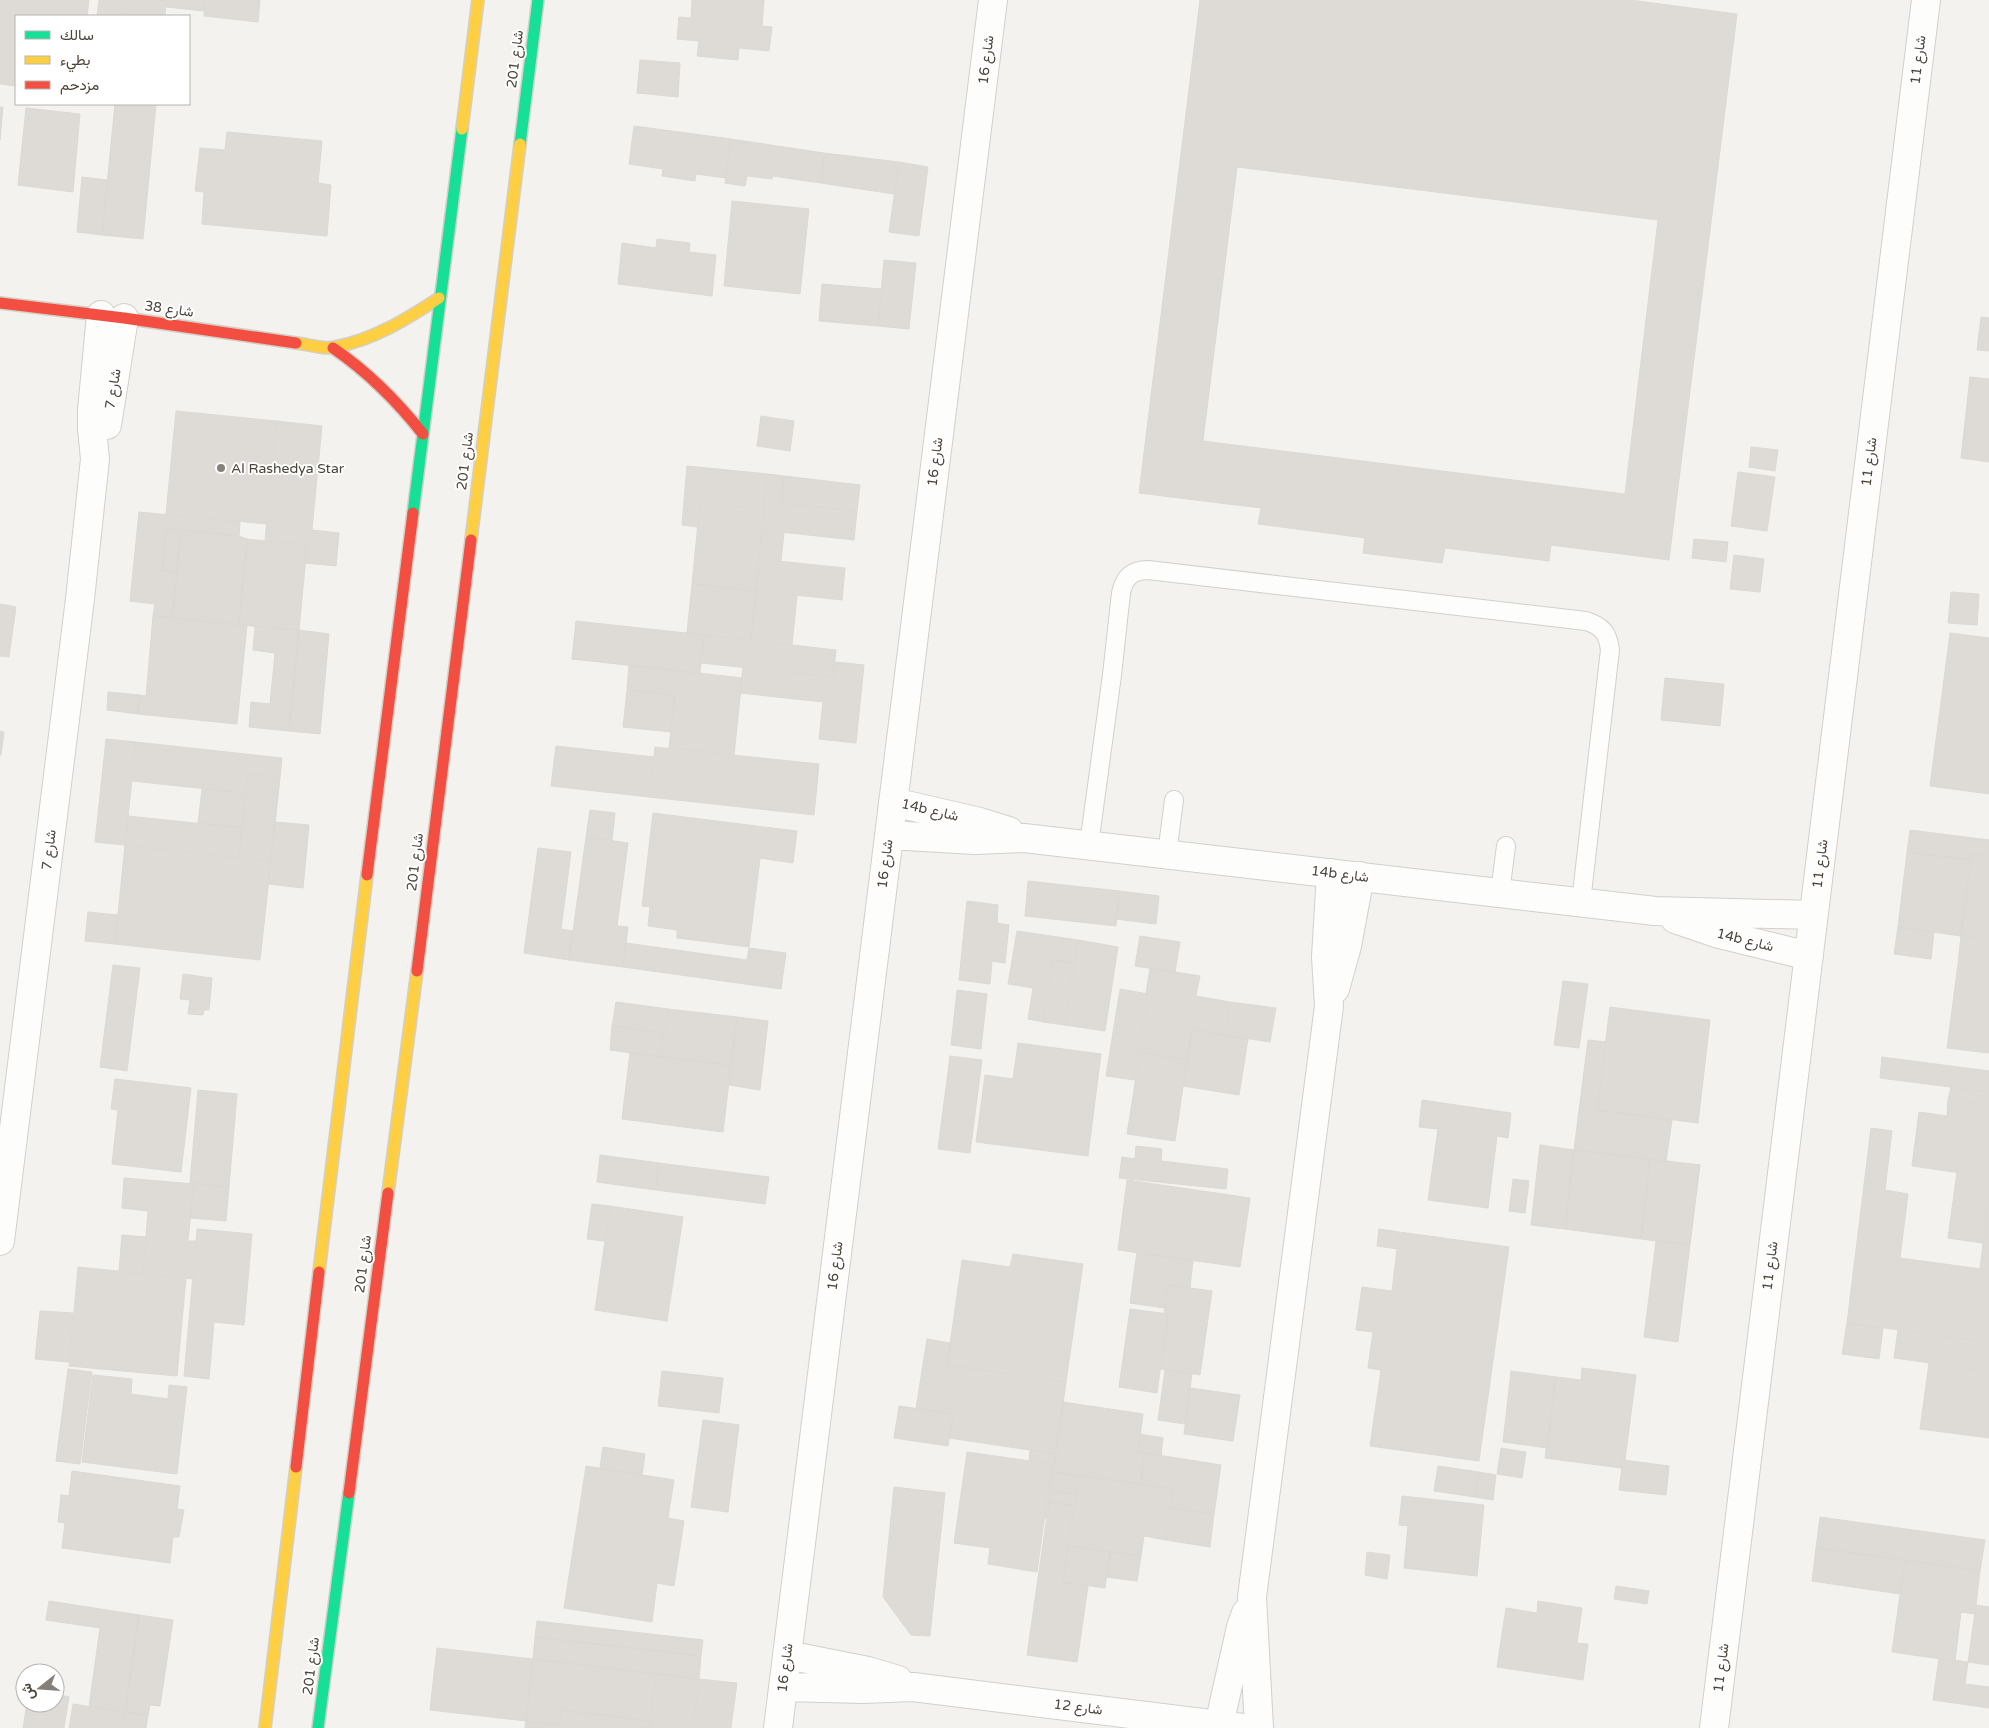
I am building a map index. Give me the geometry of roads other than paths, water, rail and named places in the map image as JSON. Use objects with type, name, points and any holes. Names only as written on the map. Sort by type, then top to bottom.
[{"type":"street","points":[[265,1728],[354,983],[478,0]]},
{"type":"street","name":"شارع 201","points":[[318,1728],[417,972],[538,0]]},
{"type":"street","name":"شارع 16","points":[[778,1728],[993,0]]},
{"type":"street","name":"شارع 11","points":[[1714,1728],[1926,0]]},
{"type":"street","name":"شارع 38","points":[[0,303],[333,348],[378,333],[400,323],[440,298]]},
{"type":"street","name":"شارع 7","points":[[0,1241],[7,1135],[79,609],[95,459],[110,415],[112,317]]},
{"type":"street","name":"شارع 38","points":[[333,348],[373,378],[402,408],[423,434]]},
{"type":"street","name":"14b شارع","points":[[893,802],[995,826],[1024,838]]},
{"type":"street","name":"14b شارع","points":[[889,835],[976,840],[1024,838],[1655,911],[1813,916]]},
{"type":"street","points":[[1259,1728],[1252,1597],[1328,1006],[1326,957],[1331,873]]},
{"type":"street","points":[[1328,1006],[1344,961],[1360,876]]},
{"type":"street","name":"14b شارع","points":[[1655,911],[1703,929],[1808,956]]},
{"type":"street","points":[[1231,1726],[1241,1627],[1252,1597]]},
{"type":"street","name":"شارع 12","points":[[787,1655],[868,1671],[913,1687]]},
{"type":"street","name":"شارع 12","points":[[783,1687],[863,1689],[913,1687],[1231,1726]]},
{"type":"lane","points":[[1089,845],[1122,585],[1132,573],[1148,570],[1586,620],[1604,630],[1609,639],[1610,650],[1581,902]]},
{"type":"lane","points":[[1167,854],[1174,800]]},
{"type":"lane","points":[[1500,893],[1506,846]]},
{"type":"place","name":"Al Rashedya Star","points":[[221,468]]}]
